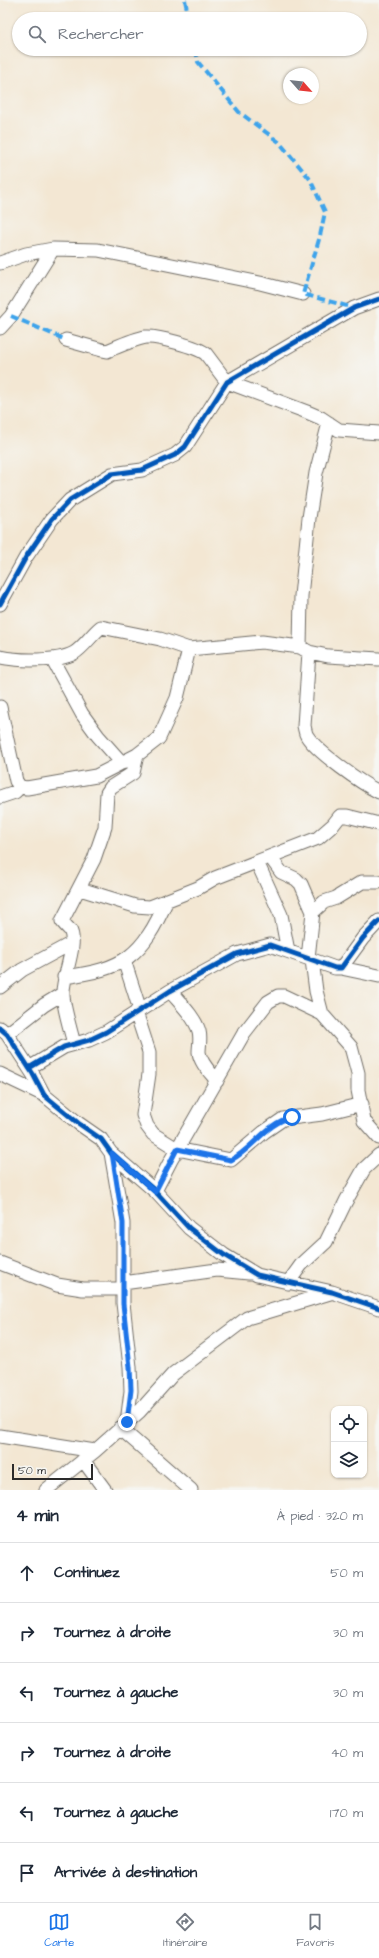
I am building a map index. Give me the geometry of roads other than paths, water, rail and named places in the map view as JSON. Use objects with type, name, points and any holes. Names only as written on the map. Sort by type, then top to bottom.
[{"type":"street","points":[[0,263],[26,254],[53,249],[98,250],[260,283],[303,294]]},
{"type":"street","points":[[0,328],[11,316],[53,249]]},
{"type":"street","points":[[0,604],[26,556],[52,519],[70,500],[112,474],[142,470],[180,452],[185,447],[227,382],[354,308],[379,299]]},
{"type":"street","points":[[66,340],[102,350],[107,350],[146,337],[188,345],[202,350],[227,382],[308,412],[339,430],[379,433]]},
{"type":"street","points":[[329,423],[316,473],[309,518],[301,596],[305,649],[304,726],[306,735],[337,764],[366,786],[379,792]]},
{"type":"street","points":[[0,657],[29,660],[52,658],[74,653],[101,627],[160,639],[189,649],[262,642],[305,649],[328,656],[379,659]]},
{"type":"street","points":[[0,707],[16,781],[20,787],[27,788],[96,776],[137,755],[159,738],[177,698],[189,649]]},
{"type":"street","points":[[52,658],[82,714],[98,736],[122,763]]},
{"type":"street","points":[[74,1044],[62,994],[64,977],[72,943],[71,931],[62,921],[80,889],[94,859],[105,827],[107,793],[111,787],[133,773],[137,755]]},
{"type":"street","points":[[0,797],[15,792],[20,787]]},
{"type":"street","points":[[80,889],[135,906],[150,907],[318,838],[333,825],[340,816],[347,816],[379,824]]},
{"type":"street","points":[[271,858],[282,872],[296,879],[301,884],[313,912],[310,959],[322,1014]]},
{"type":"street","points":[[257,862],[281,915],[288,951]]},
{"type":"street","points":[[313,912],[324,902],[336,898],[362,882],[379,882]]},
{"type":"street","points":[[64,977],[106,970],[124,960],[146,942],[156,926],[167,900]]},
{"type":"street","points":[[341,968],[363,938],[379,921]]},
{"type":"street","points":[[0,987],[22,970],[72,943]]},
{"type":"street","points":[[29,1068],[64,1047],[89,1040],[106,1032],[170,991],[237,954],[270,945],[338,969],[341,968],[379,976]]},
{"type":"street","points":[[124,960],[150,1052],[149,1074],[143,1115],[147,1126],[153,1134],[177,1149],[231,1160],[264,1132],[283,1119],[322,1114],[362,1104]]},
{"type":"street","points":[[170,991],[192,1017],[199,1030],[201,1040],[199,1052],[200,1059],[217,1081]]},
{"type":"street","points":[[44,1095],[29,1068],[4,1031],[62,994]]},
{"type":"street","points":[[155,1192],[177,1149],[244,1033],[272,999],[284,996],[322,1014],[351,1047],[358,1073],[358,1090],[362,1104],[364,1121],[379,1138]]},
{"type":"street","points":[[0,1074],[44,1095],[78,1123],[101,1139],[112,1153],[155,1192],[189,1228],[224,1255],[257,1275]]},
{"type":"street","points":[[112,1153],[123,1223],[123,1286],[131,1390],[123,1425]]},
{"type":"street","points":[[288,1283],[301,1265],[326,1242],[364,1169],[379,1155]]},
{"type":"street","points":[[0,1263],[57,1285],[83,1289],[123,1286],[217,1270],[236,1271],[332,1292],[379,1308]]},
{"type":"street","points":[[46,1490],[95,1451],[173,1374],[247,1318],[332,1292]]},
{"type":"street","points":[[123,1425],[191,1490]]},
{"type":"street","points":[[0,1436],[95,1451]]},
{"type":"street","points":[[83,1460],[105,1490]]}]
